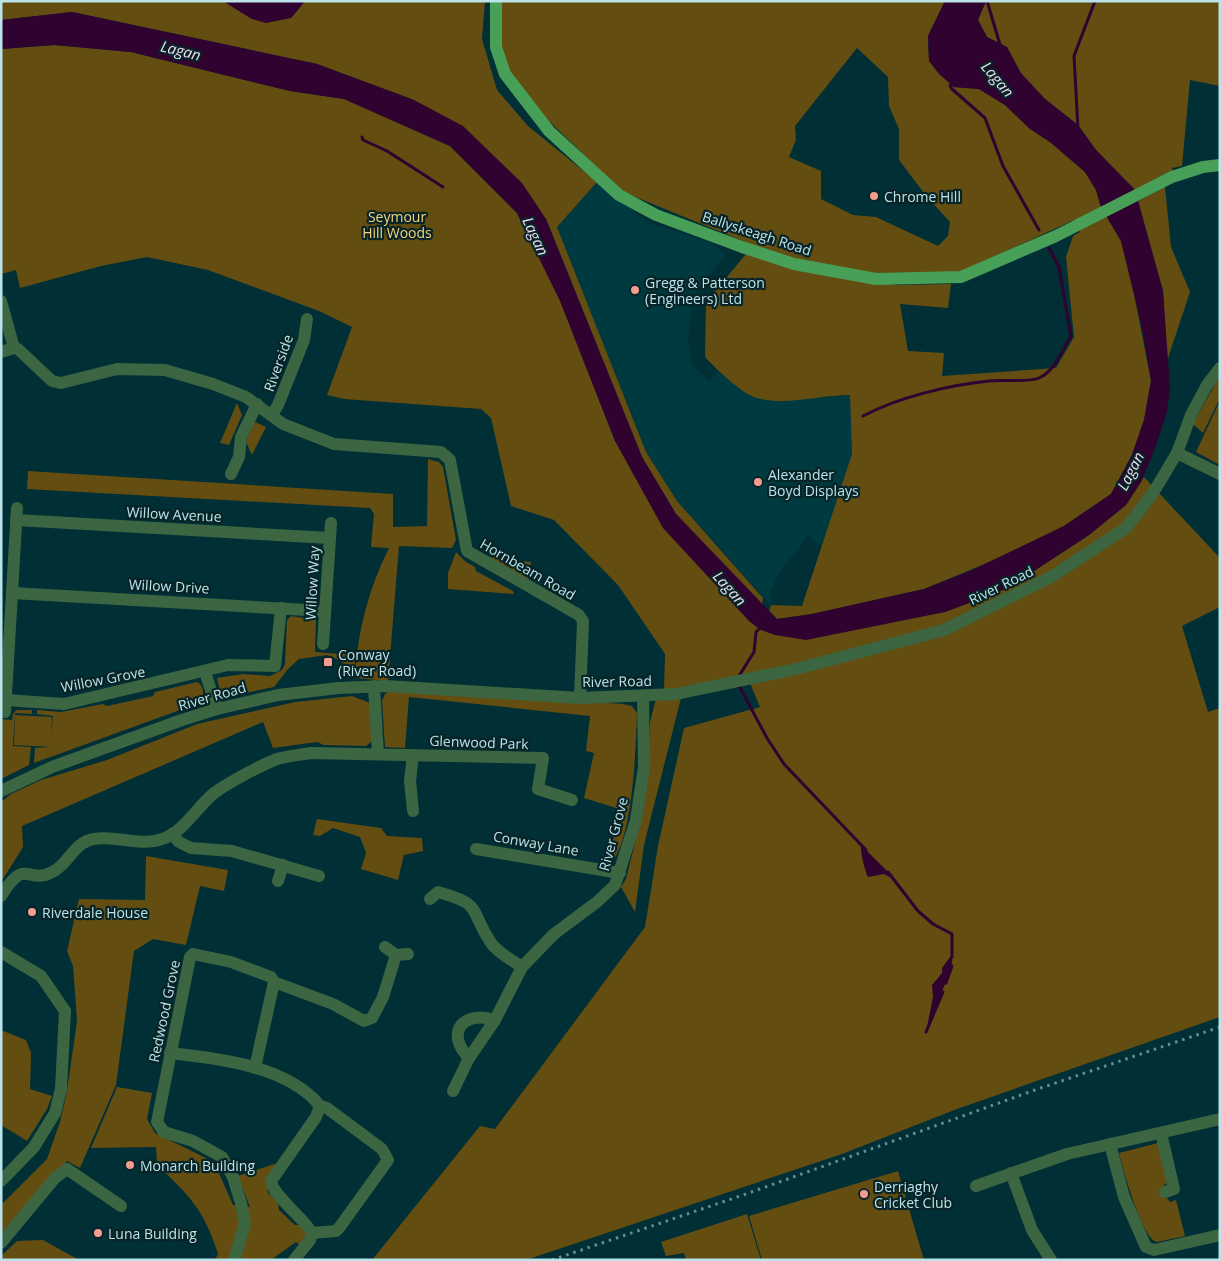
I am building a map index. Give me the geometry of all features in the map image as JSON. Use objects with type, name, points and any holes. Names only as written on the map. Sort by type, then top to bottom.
[{"type":"main road","name":"Ballyskeagh Road","points":[[496,1],[496,47],[505,74],[549,131],[619,195],[656,215],[736,245],[794,264],[876,279],[961,278],[1056,236],[1183,172],[1220,166]]},
{"type":"street","points":[[1,301],[14,348],[1,352]]},
{"type":"street","name":"Riverside","points":[[272,415],[278,405],[304,340],[307,319]]},
{"type":"street","name":"Hornbeam Road","points":[[14,348],[24,354],[52,381],[61,383],[116,369],[165,370],[212,384],[246,397],[283,424],[334,444],[441,452],[450,460],[467,551],[579,615],[583,621],[580,698]]},
{"type":"street","name":"River Road","points":[[1,791],[52,767],[217,709],[284,694],[374,686],[431,687],[580,698],[643,697],[676,694],[796,669],[944,630],[1051,577],[1126,528],[1153,493],[1177,453],[1190,415],[1207,385],[1220,368]]},
{"type":"street","points":[[231,474],[239,457],[241,437],[256,404]]},
{"type":"street","points":[[1177,453],[1220,474]]},
{"type":"street","name":"Willow Avenue","points":[[12,593],[16,514],[330,538]]},
{"type":"street","name":"Willow Way","points":[[324,644],[331,522]]},
{"type":"street","name":"Willow Drive","points":[[12,593],[326,611]]},
{"type":"street","name":"Willow Grove","points":[[12,593],[5,706],[74,703],[228,665],[276,666],[281,608]]},
{"type":"street","points":[[205,672],[217,709]]},
{"type":"street","points":[[374,686],[378,754]]},
{"type":"street","name":"River Grove","points":[[453,1090],[469,1058],[495,1020],[522,967],[554,934],[603,897],[615,885],[636,820],[644,767],[643,697]]},
{"type":"street","name":"Glenwood Park","points":[[172,834],[214,793],[277,759],[310,753],[543,758],[538,789],[572,800]]},
{"type":"street","points":[[413,755],[410,781],[413,811]]},
{"type":"street","points":[[1,896],[16,875],[21,873],[44,875],[55,871],[72,850],[85,841],[114,838],[150,841],[162,840],[172,834],[179,842],[191,848],[232,851],[319,876]]},
{"type":"street","name":"Conway Lane","points":[[476,848],[620,873]]},
{"type":"street","points":[[278,881],[283,865]]},
{"type":"street","points":[[430,899],[438,892],[464,899],[473,907],[492,944],[522,967]]},
{"type":"street","name":"Redwood Grove","points":[[234,1260],[245,1224],[233,1177],[222,1157],[193,1141],[164,1132],[157,1122],[190,957],[193,954],[231,962],[270,977],[274,982],[333,1004],[364,1021],[372,1018],[402,955],[385,948]]},
{"type":"street","points":[[1,952],[41,976],[64,1012],[62,1089],[55,1113],[34,1147],[1,1181]]},
{"type":"street","points":[[255,1068],[274,982]]},
{"type":"street","points":[[469,1058],[459,1047],[456,1034],[460,1028],[470,1018],[480,1016],[495,1020]]},
{"type":"street","points":[[170,1053],[216,1058],[255,1068],[289,1082],[313,1096],[320,1106],[328,1108],[382,1149],[388,1160],[339,1228],[336,1231],[312,1233]]},
{"type":"street","points":[[294,1260],[310,1240],[312,1233],[306,1221],[275,1192],[271,1181],[316,1117],[320,1106]]},
{"type":"street","points":[[976,1186],[1067,1154],[1220,1119]]},
{"type":"street","points":[[1161,1133],[1174,1189],[1165,1192]]},
{"type":"street","points":[[1110,1144],[1124,1197],[1146,1247],[1154,1250],[1220,1235]]},
{"type":"street","points":[[1,1243],[55,1178],[67,1170],[121,1206]]},
{"type":"street","points":[[1011,1173],[1032,1230],[1048,1259]]},
{"type":"shaded area","points":[[597,182],[649,223],[712,243],[726,255],[692,296],[688,339],[692,365],[709,381],[719,372],[755,398],[788,400],[850,395],[852,454],[822,546],[808,536],[781,570],[770,591],[771,605],[677,501],[646,452],[557,227]]},
{"type":"green space","points":[[1,1],[223,1],[252,19],[291,18],[305,1],[485,1],[482,39],[497,90],[528,126],[597,182],[557,227],[646,452],[677,501],[763,598],[762,605],[676,514],[642,457],[546,219],[414,100],[317,64],[72,12],[1,20]]},
{"type":"green space","points":[[499,1],[945,1],[928,36],[929,61],[954,87],[979,89],[1005,105],[1030,129],[1050,142],[1085,172],[1096,190],[1101,207],[1121,241],[1131,278],[1151,381],[1144,420],[1132,455],[1111,494],[1064,526],[1009,554],[924,589],[812,614],[777,619],[769,611],[771,605],[802,606],[852,454],[850,395],[780,401],[757,398],[744,392],[705,357],[706,302],[746,254],[897,285],[951,284],[948,308],[900,304],[908,351],[944,353],[942,376],[1056,368],[1074,337],[1066,257],[1073,236],[1080,232],[1074,220],[961,272],[874,275],[794,258],[755,246],[621,191],[534,107],[510,74],[501,46]],"holes":[[[857,48],[888,77],[889,106],[899,129],[899,160],[927,197],[950,222],[948,236],[938,246],[876,217],[853,215],[821,199],[821,171],[789,157],[796,140],[795,126]]]},
{"type":"green space","points":[[986,1],[1220,1],[1220,86],[1190,80],[1182,166],[1172,168],[1173,171],[1135,190],[1096,150],[1078,125],[1045,99],[1020,73],[1007,47],[987,37],[978,20]]},
{"type":"green space","name":"Seymour Hill Woods","points":[[54,45],[131,52],[290,91],[344,99],[450,146],[517,213],[560,300],[615,441],[749,621],[761,630],[775,635],[945,612],[1008,588],[1089,535],[1126,505],[1144,477],[1220,558],[1220,607],[1182,626],[1208,712],[1220,708],[1220,1017],[957,1109],[842,1154],[526,1260],[372,1260],[480,1126],[495,1129],[645,927],[658,846],[684,728],[760,707],[750,683],[683,690],[644,845],[635,912],[621,887],[626,879],[642,814],[647,782],[650,722],[656,699],[664,690],[665,654],[618,585],[554,520],[511,506],[491,418],[481,409],[344,399],[327,395],[352,327],[319,311],[208,270],[147,257],[101,266],[20,288],[16,270],[1,274],[1,49]]},
{"type":"green space","points":[[1165,187],[1171,247],[1190,292],[1167,361],[1163,291],[1138,201]]},
{"type":"green space","points":[[1220,375],[1220,398],[1203,433],[1193,424]]},
{"type":"green space","points":[[1220,401],[1220,465],[1196,452]]},
{"type":"green space","points":[[237,403],[242,415],[229,445],[220,443]]},
{"type":"green space","points":[[253,421],[266,427],[252,455],[246,442]]},
{"type":"green space","points":[[428,459],[439,462],[443,467],[456,540],[452,548],[399,546],[388,681],[355,678],[341,661],[327,655],[299,659],[288,669],[274,687],[225,697],[220,692],[217,678],[243,674],[270,676],[282,670],[285,664],[287,620],[291,616],[316,620],[315,652],[355,655],[355,674],[362,625],[370,594],[389,548],[371,547],[374,514],[370,508],[27,489],[28,471],[393,494],[393,527],[427,526]]},
{"type":"green space","points":[[456,552],[466,562],[475,567],[476,571],[513,591],[514,594],[448,589],[448,573]]},
{"type":"green space","points":[[488,557],[531,562],[528,580]]},
{"type":"green space","points":[[197,682],[203,690],[202,702],[34,763],[35,748],[51,747],[14,745],[15,715],[52,717],[51,736],[53,716],[37,714],[37,710],[61,712],[103,704],[107,706],[153,696],[155,692]]},
{"type":"green space","points":[[394,689],[632,706],[637,713],[632,792],[624,834],[611,863],[616,808],[584,798],[594,753],[586,751],[590,716],[409,697],[405,748],[385,747],[382,701],[385,694]]},
{"type":"green space","points":[[352,696],[370,703],[373,740],[366,746],[324,745],[317,742],[273,748],[263,722],[22,826],[23,847],[1,882],[1,802],[11,794],[41,780],[107,760],[197,724],[295,702]]},
{"type":"green space","points":[[16,710],[32,710],[32,714],[15,713],[13,746],[31,747],[29,765],[1,779],[1,719],[12,720]]},
{"type":"green space","points":[[317,819],[381,828],[387,836],[422,838],[423,851],[404,855],[398,880],[361,869],[366,853],[360,837],[333,828],[320,836],[313,835]]},
{"type":"green space","points":[[146,856],[228,870],[224,891],[200,886],[186,945],[153,939],[134,951],[116,1085],[80,1168],[67,1161],[1,1236],[1,1205],[47,1159],[60,1122],[67,1091],[77,1021],[73,966],[67,951],[79,899],[145,900]]},
{"type":"green space","points":[[1,1030],[26,1040],[31,1053],[30,1089],[52,1096],[47,1109],[27,1141],[1,1125]]},
{"type":"green space","points":[[117,1087],[152,1093],[147,1119],[155,1133],[214,1162],[233,1205],[250,1207],[238,1176],[274,1164],[277,1166],[267,1188],[268,1193],[278,1202],[279,1210],[295,1225],[303,1225],[307,1232],[301,1246],[296,1242],[271,1260],[215,1260],[218,1254],[207,1226],[187,1195],[157,1165],[156,1147],[91,1148]]},
{"type":"green space","points":[[1158,1143],[1167,1183],[1162,1187],[1170,1202],[1176,1200],[1185,1236],[1157,1242],[1151,1238],[1139,1217],[1119,1153]]},
{"type":"green space","name":"Derriaghy Cricket Club","points":[[898,1171],[924,1260],[762,1260],[749,1216]]},
{"type":"green space","points":[[747,1214],[761,1260],[686,1260],[684,1253],[666,1256],[661,1242]]},
{"type":"green space","points":[[43,1240],[79,1260],[2,1260],[2,1255],[17,1241]]},
{"type":"water","points":[[223,1],[305,1],[291,18],[266,23],[252,19]]},
{"type":"water","name":"Lagan","points":[[945,1],[986,1],[978,20],[987,37],[1007,47],[1021,73],[1045,99],[1078,125],[1096,150],[1135,190],[1163,291],[1170,388],[1167,412],[1141,482],[1126,505],[1089,535],[1008,588],[945,612],[806,640],[775,635],[761,630],[749,621],[663,528],[615,441],[560,301],[517,213],[450,146],[344,99],[290,91],[131,52],[54,45],[1,49],[1,20],[72,12],[317,64],[414,100],[463,126],[522,183],[546,219],[642,457],[676,514],[777,619],[812,614],[924,589],[970,571],[1064,526],[1111,494],[1132,455],[1144,420],[1151,381],[1142,328],[1121,241],[1101,207],[1096,190],[1085,172],[1050,142],[1030,129],[1005,105],[979,89],[954,87],[939,74],[929,61],[928,36]]},
{"type":"water","points":[[861,845],[891,875],[889,877],[884,874],[868,877]]},
{"type":"water","points":[[953,953],[951,969],[926,1032],[933,997],[932,985],[942,973],[942,968]]},
{"type":"waterway","points":[[987,1],[1001,48]]},
{"type":"waterway","points":[[1078,129],[1074,56],[1095,1]]},
{"type":"waterway","points":[[950,85],[952,89],[985,118],[1003,166],[1039,230]]},
{"type":"waterway","points":[[362,137],[363,140],[387,151],[443,187]]},
{"type":"waterway","points":[[863,416],[892,403],[958,385],[1001,380],[1022,381],[1045,375],[1058,360],[1071,336],[1059,267],[1049,248]]},
{"type":"waterway","points":[[739,676],[754,652],[756,632],[762,626]]},
{"type":"waterway","points":[[738,684],[767,738],[784,764],[866,850]]},
{"type":"waterway","points":[[888,872],[918,911],[933,924],[952,934],[952,957]]},
{"type":"waterway","points":[[946,983],[952,966]]},
{"type":"waterway","points":[[926,1032],[943,992]]},
{"type":"railway","points":[[552,1260],[746,1194],[1035,1090],[1220,1027]]},
{"type":"place","name":"Chrome Hill","points":[[874,196]]},
{"type":"place","name":"Gregg & Patterson (Engineers) Ltd","points":[[635,290]]},
{"type":"place","name":"Alexander Boyd Displays","points":[[758,482]]},
{"type":"place","name":"Conway (River Road)","points":[[328,662]]},
{"type":"place","name":"Riverdale House","points":[[32,912]]},
{"type":"place","name":"Monarch Building","points":[[130,1165]]},
{"type":"place","name":"Derriaghy Cricket Club","points":[[864,1194]]},
{"type":"place","name":"Luna Building","points":[[98,1233]]}]
